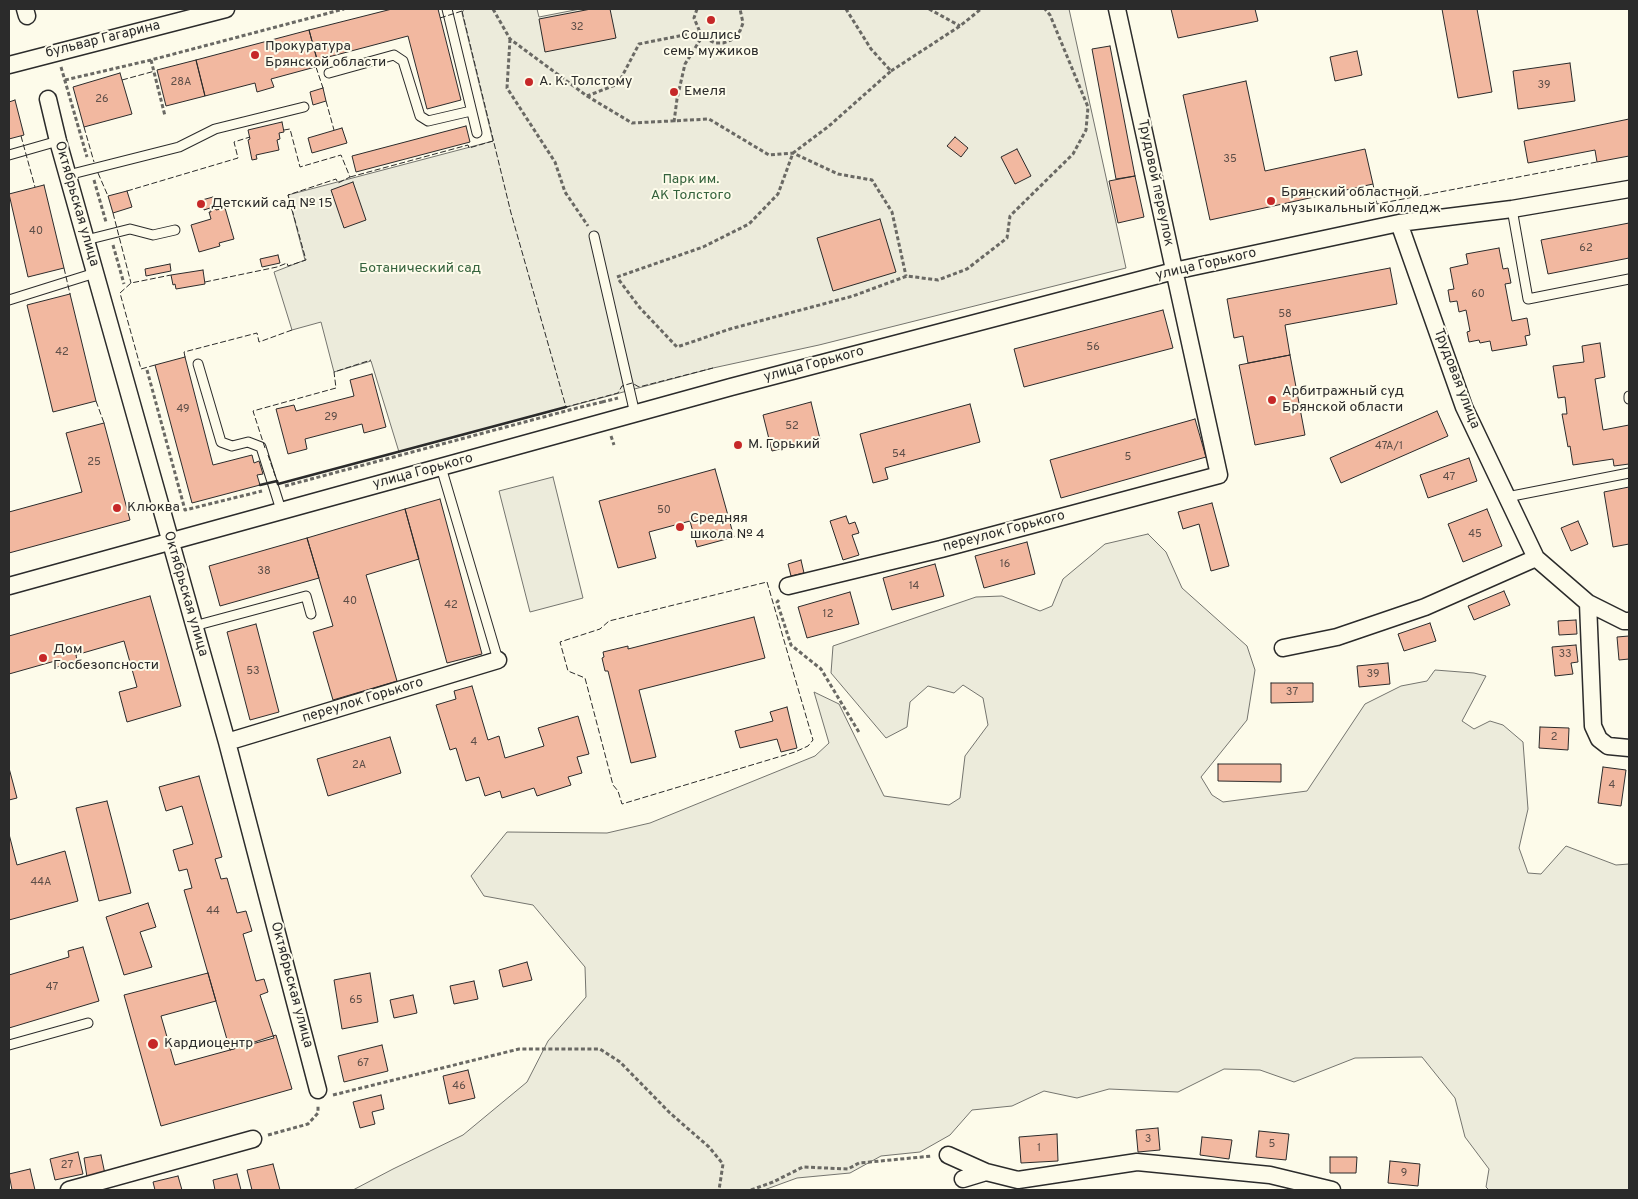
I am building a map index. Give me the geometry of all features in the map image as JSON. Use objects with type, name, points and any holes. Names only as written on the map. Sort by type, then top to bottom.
[{"type":"street","name":"бульвар Гагарина","points":[[9,65],[226,9]]},
{"type":"street","name":"Трудовой переулок","points":[[1117,9],[1219,475]]},
{"type":"street","name":"Октябрьская улица","points":[[48,99],[58,141],[227,742],[318,1094]]},
{"type":"street","name":"улица Горького","points":[[9,586],[608,421],[994,317],[1174,271],[1399,223],[1512,209],[1629,189]]},
{"type":"street","name":"Трудовая улица","points":[[1399,223],[1464,407],[1536,558],[1588,603],[1624,621],[1629,621]]},
{"type":"street","name":"переулок Горького","points":[[788,586],[940,549],[1219,475]]},
{"type":"street","points":[[1283,648],[1337,637],[1425,607],[1536,558]]},
{"type":"street","points":[[1588,603],[1593,726],[1599,739],[1608,746],[1629,748]]},
{"type":"street","name":"переулок Горького","points":[[227,742],[498,660]]},
{"type":"street","points":[[68,1190],[253,1139]]},
{"type":"street","points":[[948,1155],[986,1172],[1018,1180],[1137,1162],[1270,1175],[1332,1190]]},
{"type":"street","points":[[963,1179],[986,1172]]},
{"type":"lane","points":[[446,9],[477,133]]},
{"type":"lane","points":[[329,73],[394,55],[403,61],[420,116],[428,121],[471,111]]},
{"type":"lane","points":[[68,176],[179,147],[215,129],[304,106]]},
{"type":"lane","points":[[9,155],[58,141]]},
{"type":"lane","points":[[1512,209],[1528,299],[1629,279]]},
{"type":"lane","points":[[86,240],[130,229],[153,235],[174,230]]},
{"type":"lane","points":[[594,236],[635,414]]},
{"type":"lane","points":[[9,300],[95,273]]},
{"type":"lane","points":[[198,364],[221,442],[232,446],[248,442],[260,447],[281,510]]},
{"type":"lane","points":[[442,467],[498,660]]},
{"type":"lane","points":[[1508,497],[1629,473]]},
{"type":"lane","points":[[194,626],[306,596],[311,614]]},
{"type":"lane","points":[[9,1045],[88,1022]]},
{"type":"path","points":[[64,80],[152,60],[344,9]]},
{"type":"path","points":[[492,9],[510,40],[587,96],[632,123],[709,119],[769,155],[793,153],[838,174],[872,180],[892,212],[906,276]]},
{"type":"path","points":[[697,9],[694,18],[702,37],[715,43],[723,43],[735,38],[743,23],[740,9]]},
{"type":"path","points":[[846,9],[871,49],[891,71]]},
{"type":"path","points":[[929,9],[960,26]]},
{"type":"path","points":[[617,278],[704,247],[749,224],[778,194],[793,153],[828,126],[891,71],[960,26],[981,9]]},
{"type":"path","points":[[612,270],[640,308],[677,347],[730,329],[853,296],[906,276],[938,280],[967,269],[1007,238],[1010,216],[1073,154],[1086,130],[1088,107],[1046,9]]},
{"type":"path","points":[[587,96],[618,84],[639,44],[700,32]]},
{"type":"path","points":[[674,122],[685,64],[702,37]]},
{"type":"path","points":[[510,40],[507,88],[554,162],[565,192],[594,236]]},
{"type":"path","points":[[152,60],[165,116]]},
{"type":"path","points":[[147,370],[185,510],[602,402],[614,445]]},
{"type":"path","points":[[788,586],[777,602],[790,645],[821,669],[860,734]]},
{"type":"path","points":[[253,1139],[308,1124],[318,1113],[318,1094],[519,1049],[600,1049],[620,1062],[670,1113],[709,1147],[723,1164],[719,1190]]},
{"type":"path","points":[[751,1190],[773,1182],[803,1167],[848,1169],[859,1164],[948,1155]]},
{"type":"green space","name":"Парк им. АК Толстого","points":[[464,9],[537,9],[539,17],[580,9],[1069,9],[1126,268],[819,345],[713,368],[399,452],[371,361],[334,372],[321,322],[292,330],[274,272],[305,260],[288,195],[493,141],[462,13]]},
{"type":"green space","points":[[553,477],[583,598],[530,612],[499,491]]},
{"type":"green space","points":[[1148,534],[1166,552],[1182,588],[1247,646],[1255,670],[1247,720],[1201,777],[1212,795],[1223,802],[1307,791],[1365,704],[1401,686],[1427,681],[1435,670],[1474,673],[1486,676],[1462,721],[1474,729],[1490,721],[1503,725],[1523,742],[1528,809],[1519,848],[1528,873],[1541,874],[1566,846],[1616,865],[1629,864],[1629,1190],[1489,1190],[1486,1187],[1489,1169],[1465,1137],[1455,1098],[1422,1057],[1355,1058],[1294,1082],[1260,1070],[1224,1069],[1178,1092],[1109,1089],[1077,1098],[1044,1091],[1012,1106],[972,1110],[950,1135],[920,1152],[881,1156],[850,1173],[797,1178],[764,1190],[353,1190],[463,1135],[527,1082],[548,1041],[586,997],[585,967],[533,905],[484,896],[471,876],[507,832],[607,833],[650,823],[815,756],[829,743],[814,692],[839,704],[884,796],[949,805],[960,798],[965,756],[988,725],[983,698],[963,685],[954,693],[928,686],[910,702],[907,727],[886,738],[831,673],[833,646],[976,597],[1002,596],[1040,611],[1052,606],[1063,579],[1105,544]]},
{"type":"building","points":[[392,9],[438,9],[461,100],[427,109],[408,36],[317,60],[309,30]]},
{"type":"building","points":[[591,9],[610,9],[616,38],[545,52],[539,19]]},
{"type":"building","points":[[1171,9],[1255,9],[1258,21],[1178,38]]},
{"type":"building","points":[[1442,9],[1477,9],[1492,92],[1458,98]]},
{"type":"building","points":[[309,30],[319,66],[271,79],[274,87],[257,92],[255,83],[205,96],[196,60]]},
{"type":"building","points":[[1110,46],[1135,176],[1116,179],[1092,49]]},
{"type":"building","points":[[1357,51],[1362,75],[1335,81],[1330,57]]},
{"type":"building","points":[[196,60],[205,96],[166,106],[157,70]]},
{"type":"building","points":[[1570,63],[1575,101],[1518,109],[1513,71]]},
{"type":"building","points":[[120,73],[132,114],[84,127],[73,87]]},
{"type":"building","points":[[1246,81],[1265,171],[1365,149],[1373,184],[1210,220],[1183,95]]},
{"type":"building","points":[[323,88],[326,101],[313,105],[310,92]]},
{"type":"building","points":[[15,100],[24,135],[9,139],[9,102]]},
{"type":"building","points":[[1629,119],[1629,156],[1597,162],[1595,150],[1528,163],[1524,141]]},
{"type":"building","points":[[282,122],[284,132],[279,133],[280,139],[277,140],[279,150],[256,155],[257,159],[252,160],[248,130]]},
{"type":"building","points":[[466,126],[470,142],[356,172],[352,156]]},
{"type":"building","points":[[342,128],[347,143],[312,153],[308,138]]},
{"type":"building","points":[[955,137],[968,148],[961,157],[947,146]]},
{"type":"building","points":[[1017,149],[1031,176],[1015,184],[1001,157]]},
{"type":"building","points":[[1135,176],[1144,217],[1118,223],[1109,181]]},
{"type":"building","points":[[353,182],[366,220],[344,228],[331,190]]},
{"type":"building","points":[[44,185],[64,268],[28,277],[9,194]]},
{"type":"building","points":[[127,191],[132,207],[113,213],[108,196]]},
{"type":"building","points":[[213,197],[216,210],[225,208],[234,239],[219,243],[220,246],[199,252],[191,225],[211,219],[210,208],[204,210],[202,200]]},
{"type":"building","points":[[880,219],[896,272],[833,291],[817,238]]},
{"type":"building","points":[[1629,223],[1629,258],[1548,274],[1541,240]]},
{"type":"building","points":[[1499,248],[1503,269],[1508,268],[1511,283],[1505,284],[1512,321],[1527,318],[1530,335],[1525,336],[1527,345],[1492,351],[1490,341],[1480,343],[1479,340],[1469,342],[1467,332],[1470,331],[1466,310],[1459,312],[1457,301],[1450,302],[1448,290],[1454,289],[1450,268],[1468,264],[1466,254]]},
{"type":"building","points":[[278,255],[280,263],[262,267],[260,259]]},
{"type":"building","points":[[170,264],[171,271],[146,276],[145,269]]},
{"type":"building","points":[[1390,268],[1397,304],[1285,325],[1290,355],[1248,363],[1243,336],[1234,338],[1227,299]]},
{"type":"building","points":[[203,270],[205,284],[176,289],[175,284],[173,285],[171,275]]},
{"type":"building","points":[[70,294],[96,401],[53,412],[27,305]]},
{"type":"building","points":[[1163,310],[1173,348],[1024,387],[1014,349]]},
{"type":"building","points":[[1600,343],[1605,377],[1595,379],[1603,430],[1629,425],[1629,464],[1614,466],[1613,459],[1573,465],[1562,414],[1567,414],[1565,397],[1558,398],[1553,366],[1584,362],[1582,346]]},
{"type":"building","name":"Арбитражный суд Брянской области","points":[[1290,355],[1305,435],[1255,445],[1239,365]]},
{"type":"building","points":[[185,357],[213,465],[252,455],[254,463],[259,461],[263,474],[257,475],[260,485],[192,503],[155,365]]},
{"type":"building","points":[[372,374],[386,427],[364,433],[362,424],[305,439],[307,449],[288,454],[276,409],[294,405],[296,411],[354,396],[350,380]]},
{"type":"building","points":[[811,402],[820,439],[772,451],[763,415]]},
{"type":"building","points":[[970,404],[980,442],[885,468],[888,479],[873,483],[860,434]]},
{"type":"building","points":[[1437,411],[1448,436],[1341,483],[1330,458]]},
{"type":"building","points":[[1195,419],[1206,457],[1061,498],[1050,460]]},
{"type":"building","points":[[104,423],[130,520],[9,553],[9,512],[82,492],[66,433]]},
{"type":"building","points":[[1469,458],[1477,481],[1428,498],[1420,475]]},
{"type":"building","points":[[715,469],[734,537],[697,547],[690,521],[649,532],[656,558],[618,568],[599,501]]},
{"type":"building","points":[[1629,487],[1629,544],[1613,547],[1604,492]]},
{"type":"building","points":[[440,499],[482,654],[447,663],[405,509]]},
{"type":"building","points":[[1212,503],[1229,566],[1211,571],[1199,524],[1183,529],[1178,512]]},
{"type":"building","points":[[405,509],[419,559],[366,575],[397,681],[333,700],[313,632],[333,626],[307,538]]},
{"type":"building","points":[[1487,509],[1502,546],[1463,562],[1448,524]]},
{"type":"building","points":[[846,516],[849,524],[855,522],[859,533],[852,535],[859,555],[843,560],[830,521]]},
{"type":"building","points":[[1578,521],[1588,544],[1571,551],[1561,528]]},
{"type":"building","points":[[307,538],[319,578],[220,606],[209,566]]},
{"type":"building","points":[[1027,542],[1035,574],[984,588],[975,556]]},
{"type":"building","points":[[801,560],[804,573],[791,576],[788,564]]},
{"type":"building","points":[[935,564],[944,596],[892,610],[883,578]]},
{"type":"building","points":[[1504,591],[1510,605],[1474,620],[1468,606]]},
{"type":"building","points":[[850,592],[859,624],[807,638],[798,607]]},
{"type":"building","name":"Дом Госбезопсности","points":[[150,596],[181,706],[127,722],[119,692],[137,687],[124,641],[76,655],[77,661],[57,667],[55,661],[9,674],[9,636]]},
{"type":"building","points":[[754,617],[765,658],[639,690],[656,757],[631,763],[608,671],[605,671],[602,658],[604,657],[603,652],[628,646],[628,649]]},
{"type":"building","points":[[1576,620],[1577,634],[1559,635],[1558,621]]},
{"type":"building","points":[[1430,623],[1436,641],[1404,651],[1398,634]]},
{"type":"building","points":[[256,624],[279,712],[250,720],[227,632]]},
{"type":"building","points":[[1629,636],[1629,659],[1619,660],[1617,637]]},
{"type":"building","points":[[1576,645],[1578,662],[1571,663],[1573,674],[1555,676],[1552,647]]},
{"type":"building","points":[[1388,663],[1390,684],[1359,687],[1357,666]]},
{"type":"building","points":[[1271,683],[1313,683],[1313,702],[1271,703]]},
{"type":"building","points":[[472,686],[488,740],[499,736],[505,758],[544,746],[538,728],[578,716],[589,754],[577,757],[582,773],[568,777],[571,785],[537,796],[534,788],[502,798],[500,791],[485,796],[479,777],[466,781],[456,748],[450,750],[436,705],[456,699],[454,691]]},
{"type":"building","points":[[787,707],[797,748],[781,752],[777,739],[740,748],[735,731],[773,721],[770,712]]},
{"type":"building","points":[[1540,727],[1569,728],[1568,750],[1539,748]]},
{"type":"building","points":[[390,737],[401,773],[328,796],[317,759]]},
{"type":"building","points":[[1218,764],[1281,764],[1281,782],[1218,781]]},
{"type":"building","points":[[1603,767],[1626,770],[1621,806],[1598,803]]},
{"type":"building","points":[[9,768],[17,798],[9,800]]},
{"type":"building","points":[[199,776],[222,857],[215,859],[221,879],[227,878],[237,913],[246,911],[252,931],[243,934],[256,981],[264,979],[268,992],[260,995],[274,1038],[230,1050],[184,890],[192,888],[187,869],[179,871],[173,850],[193,844],[182,806],[166,811],[159,787]]},
{"type":"building","points":[[107,801],[131,893],[99,901],[76,808]]},
{"type":"building","points":[[9,834],[17,865],[65,851],[78,901],[9,920]]},
{"type":"building","points":[[148,903],[156,927],[140,932],[152,967],[124,975],[106,917]]},
{"type":"building","points":[[83,947],[99,1001],[9,1028],[9,975],[69,957],[68,951]]},
{"type":"building","points":[[527,962],[532,980],[503,987],[499,970]]},
{"type":"building","name":"Кардиоцентр","points":[[208,973],[216,1001],[161,1016],[175,1065],[276,1035],[292,1089],[161,1126],[124,995]]},
{"type":"building","points":[[370,973],[378,1022],[342,1029],[334,980]]},
{"type":"building","points":[[474,981],[478,999],[454,1004],[450,986]]},
{"type":"building","points":[[413,995],[417,1013],[394,1018],[390,1000]]},
{"type":"building","points":[[382,1045],[388,1071],[344,1082],[338,1056]]},
{"type":"building","points":[[468,1070],[475,1098],[449,1104],[443,1076]]},
{"type":"building","points":[[381,1095],[384,1109],[372,1112],[375,1124],[360,1128],[353,1102]]},
{"type":"building","points":[[1158,1128],[1160,1150],[1138,1152],[1136,1130]]},
{"type":"building","points":[[1259,1131],[1289,1134],[1286,1160],[1256,1157]]},
{"type":"building","points":[[1057,1134],[1058,1161],[1021,1163],[1019,1137]]},
{"type":"building","points":[[1202,1137],[1232,1140],[1229,1159],[1200,1155]]},
{"type":"building","points":[[78,1152],[83,1174],[55,1180],[50,1159]]},
{"type":"building","points":[[101,1155],[105,1174],[87,1177],[84,1158]]},
{"type":"building","points":[[1330,1157],[1357,1157],[1356,1173],[1330,1173]]},
{"type":"building","points":[[1390,1161],[1420,1164],[1418,1186],[1388,1183]]},
{"type":"building","points":[[273,1164],[280,1190],[252,1190],[247,1170]]},
{"type":"building","points":[[30,1169],[35,1190],[12,1190],[9,1174]]},
{"type":"building","points":[[237,1174],[241,1190],[215,1190],[213,1180]]},
{"type":"building","points":[[178,1176],[182,1190],[155,1190],[153,1182]]},
{"type":"fence","points":[[440,18],[463,9]]},
{"type":"fence","points":[[462,11],[511,213],[566,407],[618,393],[622,386],[632,383],[639,387],[713,368]]},
{"type":"fence","points":[[316,67],[323,88]]},
{"type":"fence","points":[[122,80],[155,71]]},
{"type":"fence","points":[[326,101],[334,130]]},
{"type":"fence","points":[[84,127],[94,162]]},
{"type":"fence","points":[[205,282],[277,267],[287,263],[288,266],[306,260],[288,195],[336,179],[338,183],[350,177],[341,155],[300,167],[290,129],[284,130]]},
{"type":"fence","points":[[21,136],[35,187]]},
{"type":"fence","points":[[127,191],[238,158],[234,142],[250,137]]},
{"type":"fence","points":[[350,177],[468,145],[469,148],[493,141]]},
{"type":"fence","points":[[1373,184],[1377,204],[1597,162]]},
{"type":"fence","points":[[98,173],[108,196]]},
{"type":"fence","points":[[113,213],[131,283]]},
{"type":"fence","points":[[64,268],[70,294]]},
{"type":"fence","points":[[155,365],[141,369],[120,293],[131,283],[171,275]]},
{"type":"fence","points":[[185,357],[184,352],[257,333],[259,342],[292,330]]},
{"type":"fence","points":[[265,448],[253,411],[336,388],[334,372],[371,360]]},
{"type":"fence","points":[[96,401],[104,423]]},
{"type":"fence","points":[[268,455],[277,481]]},
{"type":"fence","points":[[767,582],[813,740],[808,746],[795,752],[622,804],[618,791],[613,785],[585,678],[568,671],[560,642],[600,629],[609,621],[767,582]]},
{"type":"wall","points":[[260,485],[277,481],[278,484],[566,407]]},
{"type":"place","name":"Сошлись семь мужиков","points":[[711,20]]},
{"type":"place","name":"Прокуратура Брянской области","points":[[255,55]]},
{"type":"place","name":"А. К. Толстому","points":[[529,82]]},
{"type":"place","name":"Емеля","points":[[674,92]]},
{"type":"place","name":"Брянский областной музыкальный колледж","points":[[1271,201]]},
{"type":"place","name":"Детский сад № 15","points":[[201,204]]},
{"type":"place","name":"Арбитражный суд Брянской области","points":[[1272,400]]},
{"type":"place","name":"М. Горький","points":[[738,445]]},
{"type":"place","name":"Клюква","points":[[117,508]]},
{"type":"place","name":"Средняя школа № 4","points":[[680,527]]},
{"type":"place","name":"Дом Госбезопсности","points":[[43,658]]},
{"type":"place","name":"Кардиоцентр","points":[[153,1044]]},
{"type":"park label","name":"Ботанический сад","points":[[420,269]]}]
